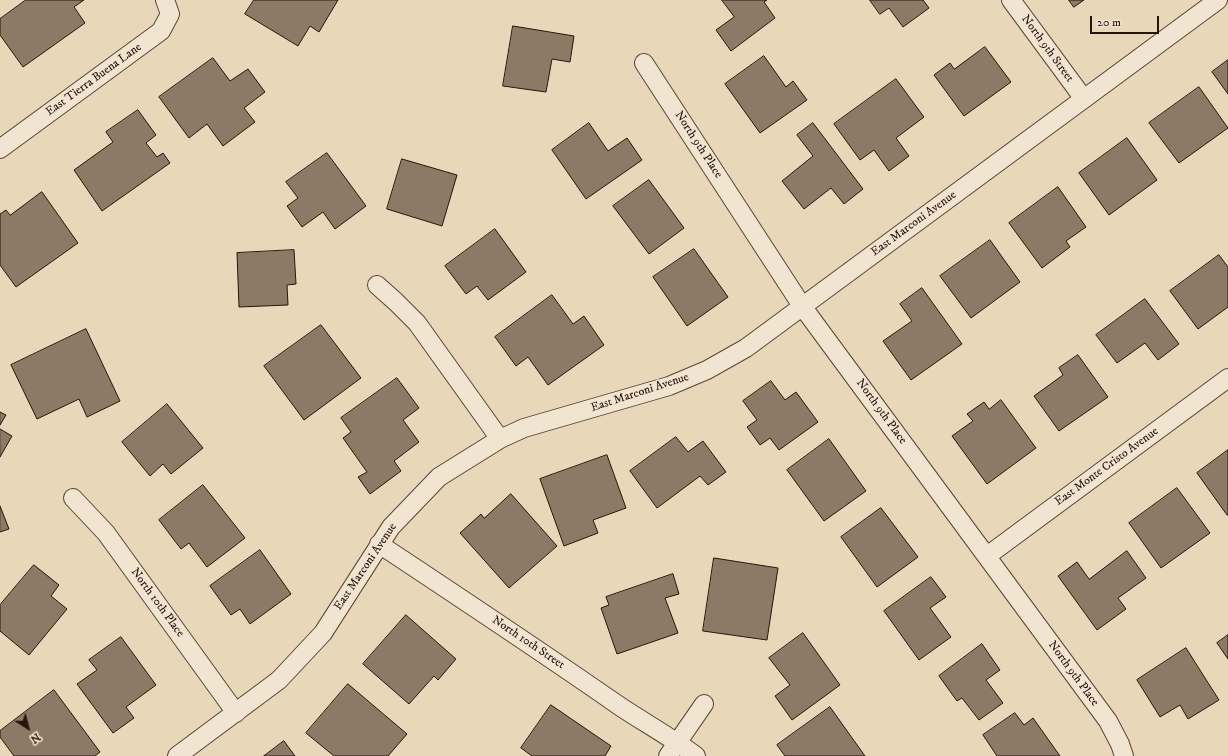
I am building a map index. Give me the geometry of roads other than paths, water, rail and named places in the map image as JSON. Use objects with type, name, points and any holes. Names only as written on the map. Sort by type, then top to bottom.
[{"type":"street","name":"East Tierra Buena Lane","points":[[0,149],[161,31],[170,14],[166,0]]},
{"type":"street","name":"North 9th Street","points":[[1011,0],[1084,99]]},
{"type":"street","name":"East Marconi Avenue","points":[[177,756],[279,680],[322,633],[391,527],[439,477],[500,439],[524,428],[669,386],[707,370],[746,348],[1218,0]]},
{"type":"street","name":"North 9th Place","points":[[644,63],[802,306],[1108,721],[1120,744],[1124,756]]},
{"type":"street","points":[[377,285],[417,323],[500,439]]},
{"type":"street","name":"East Monte Cristo Avenue","points":[[987,556],[1228,378]]},
{"type":"street","name":"North 10th Place","points":[[73,498],[106,533],[236,713]]},
{"type":"street","name":"North 10th Street","points":[[379,544],[524,640],[646,724],[673,749],[696,756]]},
{"type":"street","points":[[673,749],[704,704]]}]
